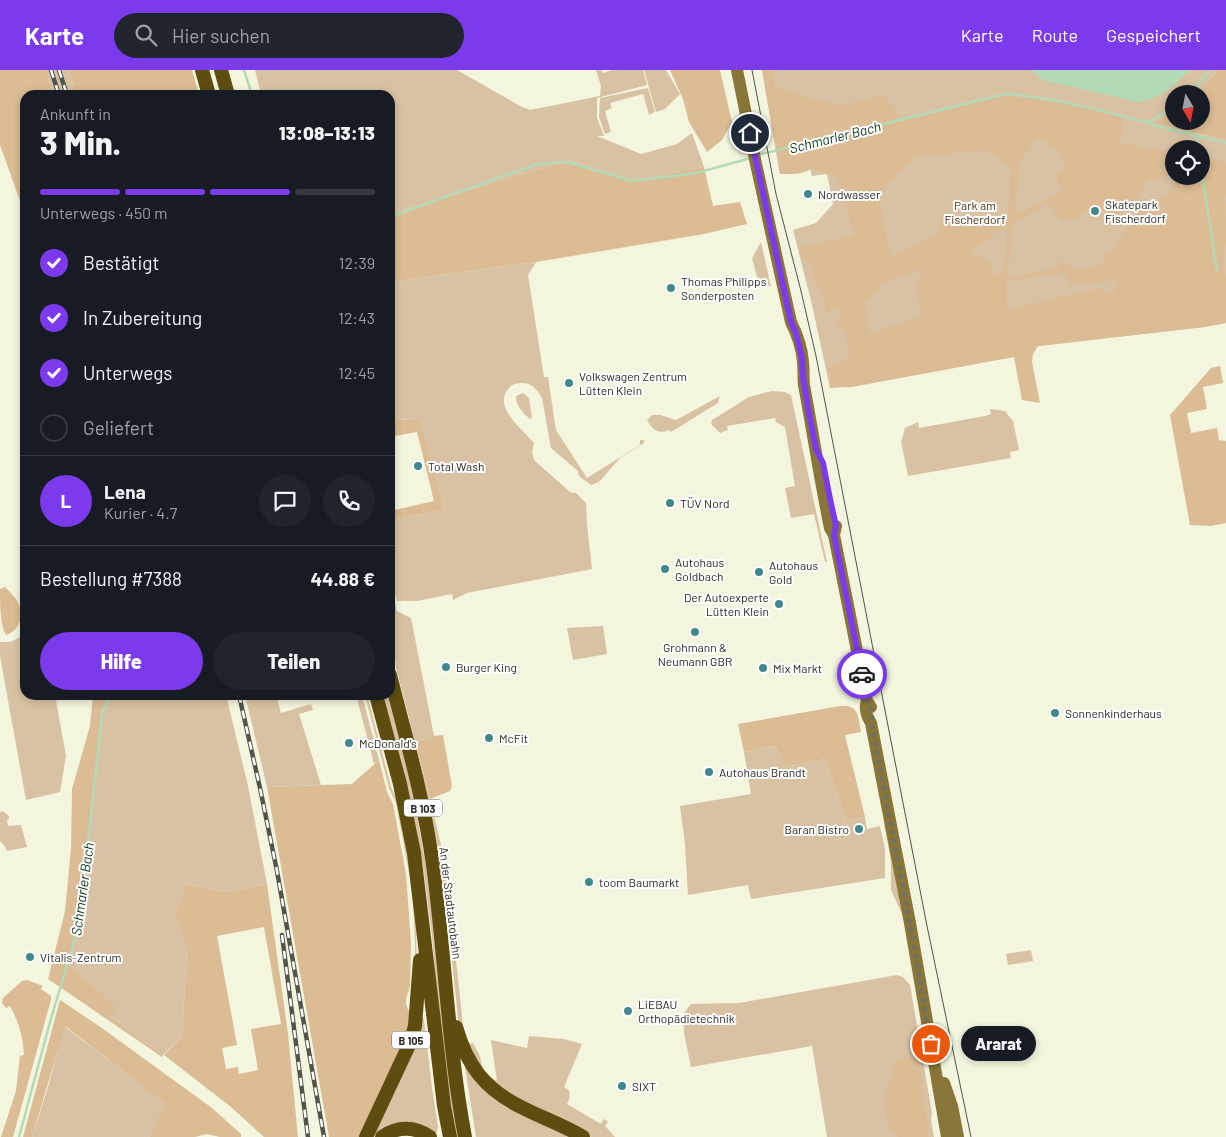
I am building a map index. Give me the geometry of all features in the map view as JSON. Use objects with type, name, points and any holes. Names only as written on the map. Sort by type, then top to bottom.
[{"type":"highway","points":[[202,70],[208,90]]},
{"type":"highway","points":[[221,70],[227,90]]},
{"type":"highway","name":"An der Stadtautobahn","points":[[395,695],[423,806],[445,972],[455,1076],[465,1137]]},
{"type":"highway","name":"B 103","points":[[377,700],[416,862],[444,1106],[450,1137]]},
{"type":"highway","name":"B 105","points":[[366,1137],[410,1043],[415,1026],[420,960],[425,934]]},
{"type":"highway","points":[[445,972],[453,1000],[459,1038],[468,1061],[478,1076],[491,1088],[521,1108],[570,1129],[583,1137]]},
{"type":"highway","points":[[382,1137],[390,1132],[404,1128],[419,1131],[430,1137]]},
{"type":"main road","points":[[737,70],[754,158],[791,322],[790,334],[795,359],[803,377],[819,477],[830,528],[834,535],[867,701],[868,718],[871,723],[910,924],[947,1137]]},
{"type":"main road","points":[[934,1060],[952,1106],[958,1137]]},
{"type":"green space","points":[[0,70],[69,70],[74,90],[20,90]]},
{"type":"green space","points":[[255,70],[457,70],[530,110],[600,96],[601,86],[596,70],[601,70],[603,73],[612,70],[643,70],[647,85],[597,98],[597,118],[604,136],[597,136],[641,154],[677,144],[692,133],[704,167],[635,180],[569,160],[395,212],[395,90],[260,90]]},
{"type":"green space","points":[[644,70],[666,70],[680,94],[665,109],[656,112]]},
{"type":"green space","name":"Park am Fischerdorf","points":[[762,70],[1218,70],[1205,85],[1165,85],[1165,116],[1150,123],[1165,126],[1165,130],[1181,130],[1226,140],[1226,323],[1013,349],[830,388],[793,230],[816,223],[833,204],[827,174],[812,176],[810,169],[792,174],[780,174]]},
{"type":"green space","points":[[648,88],[655,112],[649,115],[643,94],[610,103],[612,108],[605,111],[611,132],[605,134],[599,117],[600,98]]},
{"type":"green space","points":[[761,242],[771,287],[757,277],[752,258]]},
{"type":"green space","points":[[536,262],[528,275],[544,377],[548,377],[556,430],[587,478],[640,445],[640,440],[644,440],[644,443],[620,458],[599,482],[591,485],[579,476],[578,471],[551,448],[542,398],[536,390],[526,383],[522,383],[512,385],[505,394],[505,407],[508,414],[534,443],[532,452],[534,460],[570,492],[576,493],[586,503],[592,569],[467,593],[453,600],[452,594],[417,601],[397,601],[395,594],[395,519],[445,510],[420,419],[395,420],[395,281]]},
{"type":"green space","points":[[772,391],[785,392],[791,395],[827,562],[825,562],[814,514],[791,518],[785,488],[795,486],[785,427],[776,422],[775,418],[727,426],[728,430],[720,433],[711,424],[712,420],[749,397]]},
{"type":"green space","points":[[523,393],[529,398],[532,418],[530,419],[517,403],[516,396]]},
{"type":"green space","points":[[720,396],[718,403],[671,432],[669,430],[662,432],[656,430],[647,420],[652,415],[660,415],[676,420]]},
{"type":"green space","points":[[990,409],[1005,411],[1013,421],[1019,450],[1010,452],[1011,458],[908,476],[901,442],[905,428],[918,422],[919,428],[985,416],[991,414]]},
{"type":"green space","points":[[395,604],[397,611],[411,618],[434,736],[416,742],[443,853],[463,1026],[469,1044],[473,1043],[480,1056],[483,1073],[497,1081],[491,1040],[527,1048],[529,1036],[564,1039],[582,1044],[564,1087],[569,1090],[570,1097],[567,1104],[601,1124],[604,1119],[608,1122],[605,1126],[615,1137],[591,1137],[587,1133],[523,1103],[481,1073],[459,1027],[440,854],[396,667]]},
{"type":"green space","points":[[603,626],[607,654],[573,660],[567,628]]},
{"type":"green space","points":[[20,637],[20,700],[56,700],[66,756],[60,792],[26,800],[0,656],[0,642],[10,642]]},
{"type":"green space","points":[[108,700],[227,700],[248,786],[267,884],[226,892],[185,884],[175,914],[187,950],[182,1036],[163,1055],[108,1017],[116,1008],[68,963],[79,925],[102,714]]},
{"type":"green space","points":[[246,700],[277,700],[281,713],[311,704],[313,710],[299,714],[321,785],[267,787]]},
{"type":"green space","points":[[357,700],[363,700],[379,760],[374,764]]},
{"type":"green space","points":[[366,700],[369,702],[391,787],[399,804],[415,899],[417,967],[410,1005],[415,966],[413,899],[396,803],[389,788]]},
{"type":"green space","points":[[384,700],[389,700],[408,767],[426,865],[459,1137],[455,1135],[441,1040],[432,936],[423,866],[412,808]]},
{"type":"green space","points":[[775,746],[786,767],[825,759],[846,821],[865,817],[867,829],[880,826],[885,849],[885,878],[751,899],[748,885],[688,895],[685,844],[680,806],[751,794],[744,752]]},
{"type":"green space","points":[[3,811],[9,816],[7,820],[8,826],[21,825],[27,847],[7,851],[0,841],[0,812]]},
{"type":"green space","points":[[884,823],[886,823],[902,914],[891,890],[891,861]]},
{"type":"green space","points":[[1031,950],[1033,961],[1008,965],[1006,954]]},
{"type":"green space","points":[[897,975],[903,977],[910,985],[932,1113],[931,1120],[934,1137],[827,1137],[812,1046],[691,1067],[684,1033],[683,1014],[691,1004],[739,1003]]},
{"type":"green space","points":[[421,1014],[424,1020],[438,1127],[436,1136],[379,1132],[374,1137],[370,1137]]},
{"type":"green space","points":[[64,1026],[166,1103],[149,1137],[32,1137],[48,1087]]},
{"type":"green space","points":[[466,1065],[576,1137],[476,1137]]},
{"type":"shaded area","points":[[0,70],[45,70],[51,90],[20,90],[20,201],[0,145]]},
{"type":"shaded area","points":[[69,70],[192,70],[198,90],[74,90]]},
{"type":"shaded area","points":[[670,70],[720,70],[732,122],[722,140],[707,152],[689,122],[683,99]]},
{"type":"shaded area","name":"Park am Fischerdorf","points":[[762,70],[773,70],[774,86],[839,106],[885,95],[901,119],[1005,94],[1036,96],[1124,116],[1120,143],[1165,151],[1165,176],[1148,180],[1139,199],[1114,218],[1096,205],[1073,221],[1075,218],[1061,220],[1048,203],[1017,221],[1013,225],[1007,278],[1058,268],[1061,261],[1075,269],[1104,264],[1104,251],[1111,254],[1141,206],[1169,195],[1174,185],[1210,185],[1210,159],[1226,162],[1226,240],[1223,268],[1226,276],[1226,323],[1038,346],[1033,354],[1032,362],[1040,403],[1022,400],[1014,357],[852,387],[830,388],[829,367],[850,357],[845,332],[836,325],[843,306],[826,313],[822,293],[814,281],[812,264],[802,259],[799,247],[854,236],[838,178],[811,168],[792,174],[780,174]],"holes":[[[1037,137],[1059,150],[1065,166],[1057,174],[1057,182],[1062,191],[1022,212],[1018,212],[1016,205],[1019,164]],[[987,150],[1011,167],[1008,217],[990,226],[969,218],[948,214],[940,220],[937,233],[895,256],[890,255],[879,194],[914,157]],[[1007,225],[1006,253],[1001,275],[996,275],[989,263],[970,252]],[[926,267],[915,285],[921,317],[869,334],[866,304],[882,283]],[[1062,273],[1065,274],[1070,285],[1120,280],[1113,293],[1096,288],[1080,294],[1067,295],[1007,310],[1006,282]]]},
{"type":"shaded area","points":[[1031,70],[1190,70],[1174,85],[1165,85],[1165,92],[1160,95],[1138,102],[1043,80]]},
{"type":"shaded area","points":[[1218,70],[1226,70],[1226,140],[1181,130],[1210,130],[1210,85],[1205,85]]},
{"type":"shaded area","points":[[1165,116],[1165,126],[1150,123]]},
{"type":"shaded area","points":[[569,160],[635,180],[704,167],[713,206],[740,202],[747,224],[704,234],[536,262],[395,281],[395,212]]},
{"type":"shaded area","points":[[1220,366],[1223,383],[1203,387],[1207,409],[1187,413],[1191,433],[1217,428],[1219,440],[1226,441],[1226,523],[1211,526],[1190,525],[1170,415],[1211,368]]},
{"type":"shaded area","points":[[420,419],[445,510],[395,519],[395,510],[434,501],[417,432],[395,436],[395,420]]},
{"type":"shaded area","points":[[5,587],[15,598],[20,609],[18,625],[11,633],[6,635],[1,619],[0,589]]},
{"type":"shaded area","points":[[93,700],[108,700],[102,714],[79,925],[68,963],[117,1008],[109,1017],[163,1055],[162,1057],[48,979],[65,911],[71,849],[72,789],[90,726]]},
{"type":"shaded area","points":[[840,706],[854,709],[861,732],[845,735],[865,817],[846,821],[825,759],[786,767],[775,746],[744,752],[738,724]]},
{"type":"shaded area","points":[[443,735],[452,786],[450,791],[430,799],[416,742]]},
{"type":"shaded area","points":[[379,760],[387,792],[393,804],[406,874],[411,943],[410,986],[406,1004],[408,1010],[413,1012],[411,1023],[362,1137],[329,1137],[267,787],[352,784]]},
{"type":"shaded area","points":[[185,884],[226,892],[267,884],[288,1034],[298,1137],[264,1137],[231,1107],[164,1055],[182,1036],[187,950],[175,914]],"holes":[[[264,927],[281,1024],[251,1029],[258,1070],[239,1074],[238,1067],[226,1069],[222,1048],[237,1045],[217,936]]]},
{"type":"shaded area","points":[[27,980],[43,986],[41,989],[51,996],[51,1000],[13,1137],[1,1137],[16,1091],[20,1056],[24,1055],[22,1036],[16,1018],[10,1006],[6,1008],[2,1003],[3,998],[22,981]]},
{"type":"shaded area","points":[[60,1000],[212,1108],[241,1134],[241,1137],[220,1137],[207,1134],[195,1137],[149,1137],[165,1103],[65,1026],[32,1137],[23,1137]]},
{"type":"shaded area","points":[[918,1055],[929,1137],[898,1137],[891,1132],[883,1107],[895,1060]]},
{"type":"waterway","points":[[244,70],[250,90]]},
{"type":"waterway","points":[[1198,85],[1210,70]]},
{"type":"waterway","name":"Schmarler Bach","points":[[758,155],[1005,94],[1077,105],[1226,143]]},
{"type":"waterway","points":[[1147,123],[1165,112]]},
{"type":"waterway","points":[[1197,136],[1197,140]]},
{"type":"waterway","name":"Schmarler Bach","points":[[395,215],[537,164],[568,162],[632,181],[696,173],[751,158]]},
{"type":"waterway","points":[[1204,185],[1217,271]]},
{"type":"waterway","name":"Schmarler Bach","points":[[19,1137],[79,925],[102,714],[108,700]]},
{"type":"tram line","points":[[752,70],[776,194],[816,356],[927,926],[971,1137]]},
{"type":"railway","points":[[51,70],[57,90]]},
{"type":"railway","points":[[59,70],[65,90]]},
{"type":"railway","points":[[240,700],[277,871],[324,1137]]},
{"type":"railway","points":[[282,935],[308,1137]]},
{"type":"way so far","points":[[862,674],[867,701],[872,712],[871,723],[931,1044]]},
{"type":"place","name":"Nordwasser","points":[[808,194]]},
{"type":"place","name":"Skatepark Fischerdorf","points":[[1095,211]]},
{"type":"place","name":"Thomas Philipps Sonderposten","points":[[671,288]]},
{"type":"place","name":"Volkswagen Zentrum Lütten Klein","points":[[569,383]]},
{"type":"place","name":"Total Wash","points":[[418,466]]},
{"type":"place","name":"TÜV Nord","points":[[670,503]]},
{"type":"place","name":"Autohaus Goldbach","points":[[665,569]]},
{"type":"place","name":"Autohaus Gold","points":[[759,572]]},
{"type":"place","name":"Der Autoexperte Lütten Klein","points":[[779,604]]},
{"type":"place","name":"Grohmann & Neumann GBR","points":[[695,632]]},
{"type":"place","name":"Burger King","points":[[446,667]]},
{"type":"place","name":"Mix Markt","points":[[763,668]]},
{"type":"place","name":"Sonnenkinderhaus","points":[[1055,713]]},
{"type":"place","name":"McFit","points":[[489,738]]},
{"type":"place","name":"McDonald's","points":[[349,743]]},
{"type":"place","name":"Autohaus Brandt","points":[[709,772]]},
{"type":"place","name":"Baran Bistro","points":[[859,829]]},
{"type":"place","name":"toom Baumarkt","points":[[589,882]]},
{"type":"place","name":"Vitalis-Zentrum","points":[[30,957]]},
{"type":"place","name":"LiEBAU Orthopädietechnik","points":[[628,1011]]},
{"type":"place","name":"Ararat","points":[[931,1044]]},
{"type":"place","name":"SIXT","points":[[622,1086]]},
{"type":"route","points":[[750,133],[791,322],[799,343],[803,362],[803,377],[810,418],[816,449],[823,463],[836,526],[834,535],[862,674]]}]
